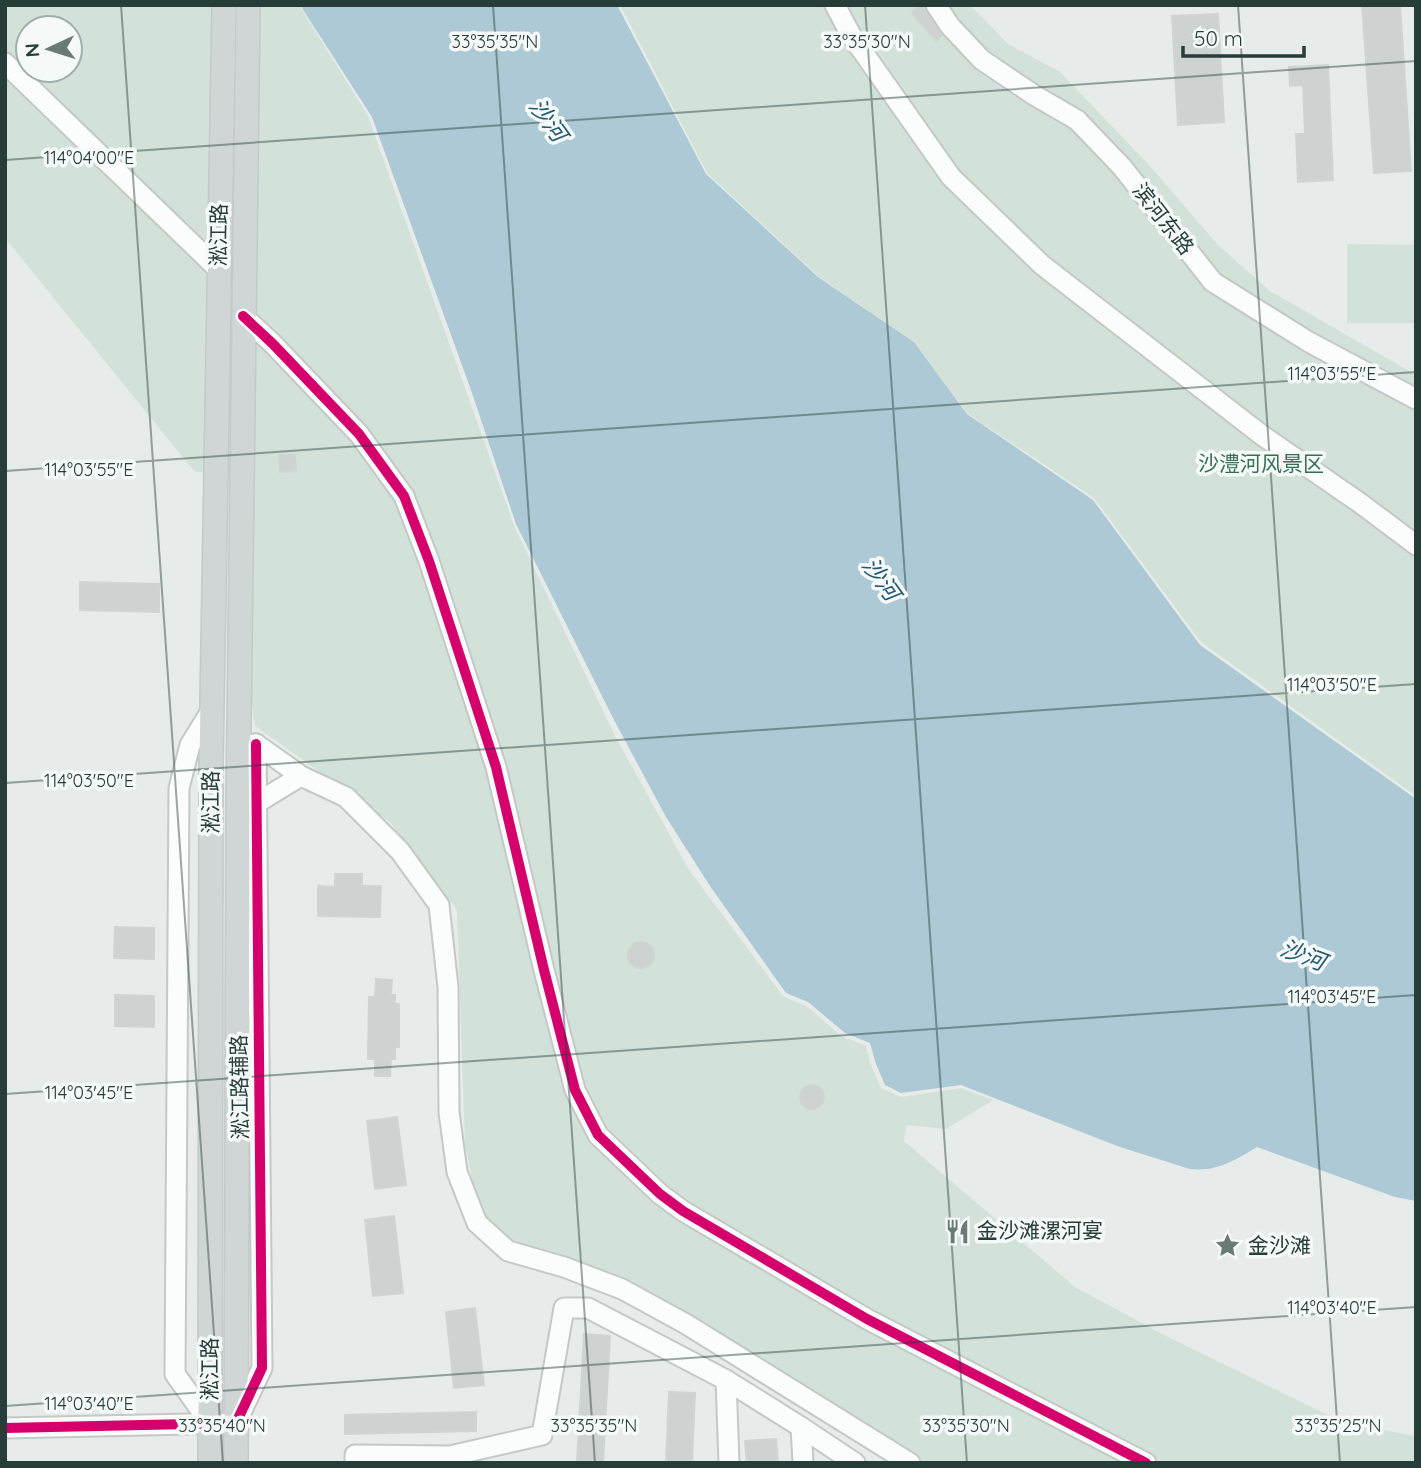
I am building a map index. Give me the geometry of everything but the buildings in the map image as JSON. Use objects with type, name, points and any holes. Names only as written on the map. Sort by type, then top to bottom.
[{"type":"main road","name":"淞江路","points":[[210,1463],[211,711],[224,5]]},
{"type":"main road","name":"淞江路","points":[[236,1463],[247,804],[243,316],[248,5]]},
{"type":"street","points":[[835,5],[851,35],[951,177],[1042,265],[1263,436],[1416,545]]},
{"type":"street","name":"滨河东路","points":[[936,5],[950,26],[982,60],[1077,120],[1122,167],[1213,282],[1309,342],[1416,399]]},
{"type":"street","points":[[5,63],[219,270]]},
{"type":"street","points":[[243,316],[359,434],[404,496],[429,561],[496,767],[575,1090],[598,1135],[660,1194],[683,1211],[867,1319],[1146,1463]]},
{"type":"street","points":[[210,1423],[176,1374],[176,1360],[179,788],[190,744],[211,711]]},
{"type":"street","points":[[247,745],[301,776],[346,797],[401,851],[439,905],[447,987],[449,1112],[457,1172],[477,1223],[508,1251],[564,1267],[622,1289],[686,1324],[910,1463]]},
{"type":"street","points":[[247,804],[301,776]]},
{"type":"street","points":[[355,1463],[355,1455],[450,1456],[542,1435],[564,1308],[588,1308],[726,1380],[855,1463]]},
{"type":"street","points":[[726,1380],[729,1463]]},
{"type":"street","points":[[5,1429],[236,1423]]},
{"type":"street","points":[[801,1427],[803,1463]]},
{"type":"green space","points":[[5,5],[299,5],[368,116],[515,528],[615,736],[689,870],[783,996],[808,1007],[841,1036],[866,1046],[881,1088],[901,1097],[961,1088],[993,1100],[946,1129],[906,1125],[904,1141],[1075,1287],[1166,1336],[1344,1423],[1416,1436],[1416,1463],[925,1463],[648,1296],[512,1246],[479,1212],[465,1145],[457,910],[390,822],[255,726],[251,697],[253,481],[194,471],[5,238]]},
{"type":"green space","name":"沙澧河风景区","points":[[620,5],[970,5],[1008,44],[1060,72],[1150,166],[1217,244],[1270,291],[1416,375],[1416,796],[1201,642],[1094,498],[967,413],[914,342],[818,276],[707,173]]},
{"type":"green space","points":[[1347,244],[1416,245],[1416,323],[1347,323]]},
{"type":"water","name":"沙河","points":[[300,5],[617,5],[706,174],[818,277],[914,342],[967,414],[1093,500],[1200,645],[1416,799],[1416,1201],[1395,1197],[1257,1147],[1217,1167],[1190,1169],[1120,1147],[961,1085],[901,1093],[885,1085],[870,1043],[845,1033],[808,1002],[786,993],[710,886],[666,817],[516,524],[471,390],[372,117]]},
{"type":"cycle path","points":[[243,316],[359,434],[404,496],[429,561],[496,767],[575,1090],[598,1135],[660,1194],[683,1211],[867,1319],[1146,1463]]},
{"type":"cycle path","name":"淞江路辅路","points":[[5,1428],[236,1423],[262,1368],[256,744]]},
{"type":"place","name":"金沙滩漯河宴","points":[[957,1231]]},
{"type":"place","name":"金沙滩","points":[[1228,1246]]}]
